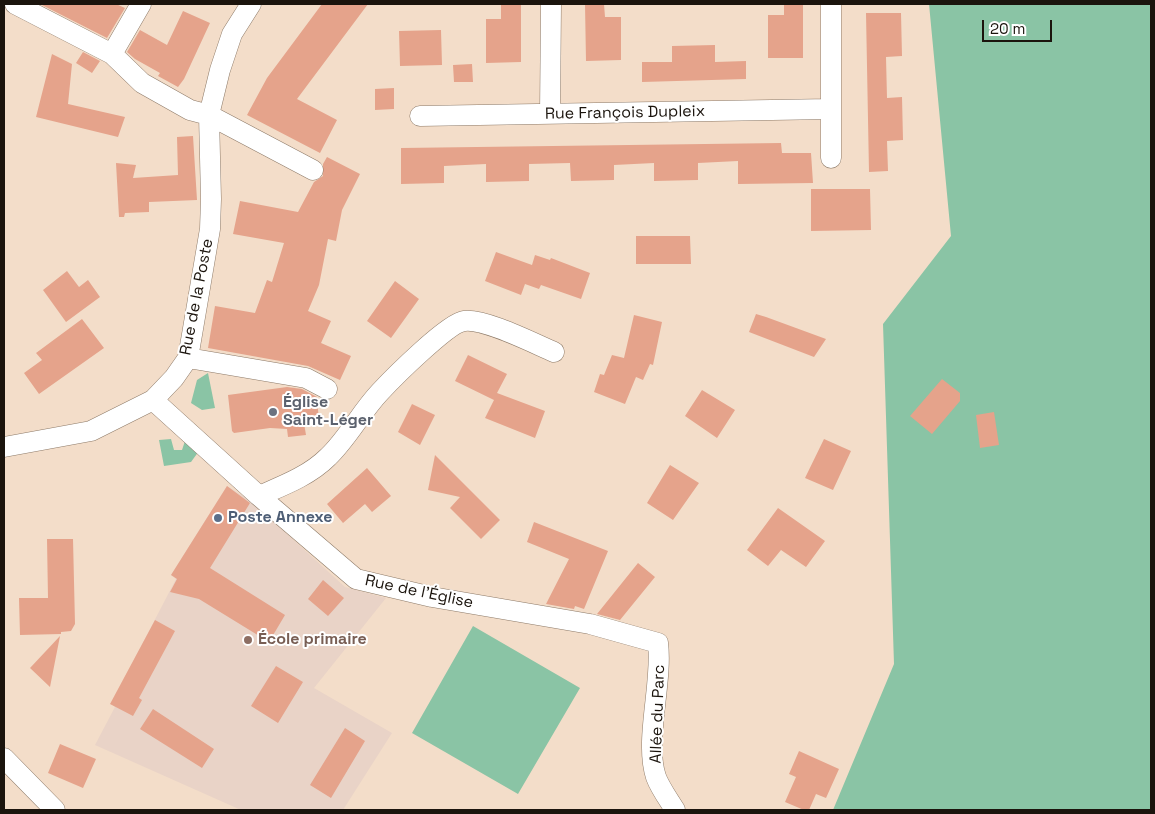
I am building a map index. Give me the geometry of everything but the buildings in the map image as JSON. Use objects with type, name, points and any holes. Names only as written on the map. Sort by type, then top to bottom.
[{"type":"street","points":[[15,4],[112,54],[142,83],[190,110],[208,115],[312,170]]},
{"type":"street","points":[[112,54],[142,4]]},
{"type":"street","name":"Rue de la Poste","points":[[4,447],[91,431],[153,400],[174,378],[188,358],[210,229],[211,199],[208,115],[232,34],[252,4]]},
{"type":"street","points":[[550,114],[551,4]]},
{"type":"street","points":[[830,4],[831,158]]},
{"type":"street","name":"Rue François Dupleix","points":[[420,116],[830,109]]},
{"type":"street","points":[[258,496],[300,477],[327,458],[357,424],[379,392],[440,336],[462,321],[476,321],[554,352]]},
{"type":"street","points":[[188,358],[298,376],[327,389]]},
{"type":"street","name":"Rue de l'Église","points":[[153,400],[258,496],[356,579],[432,597],[590,624],[658,643]]},
{"type":"street","name":"Allée du Parc","points":[[658,643],[660,661],[653,754],[656,777],[675,810]]},
{"type":"street","points":[[4,758],[55,810]]},
{"type":"shaded area","name":"École primaire","points":[[227,486],[251,501],[345,587],[386,598],[314,688],[392,733],[343,810],[241,810],[95,745],[115,707],[111,704],[176,579],[171,575]]},
{"type":"green space","points":[[929,4],[1151,4],[1151,810],[833,810],[894,664],[883,324],[951,236]]},
{"type":"green space","points":[[208,373],[215,408],[202,410],[191,403],[197,380]]},
{"type":"green space","points":[[171,439],[174,450],[182,450],[185,441],[199,451],[191,462],[164,466],[159,440]]},
{"type":"green space","points":[[473,626],[580,688],[518,794],[412,733]]},
{"type":"place","name":"Église Saint-Léger","points":[[273,412]]},
{"type":"place","name":"Poste Annexe","points":[[218,518]]},
{"type":"place","name":"École primaire","points":[[248,640]]}]
